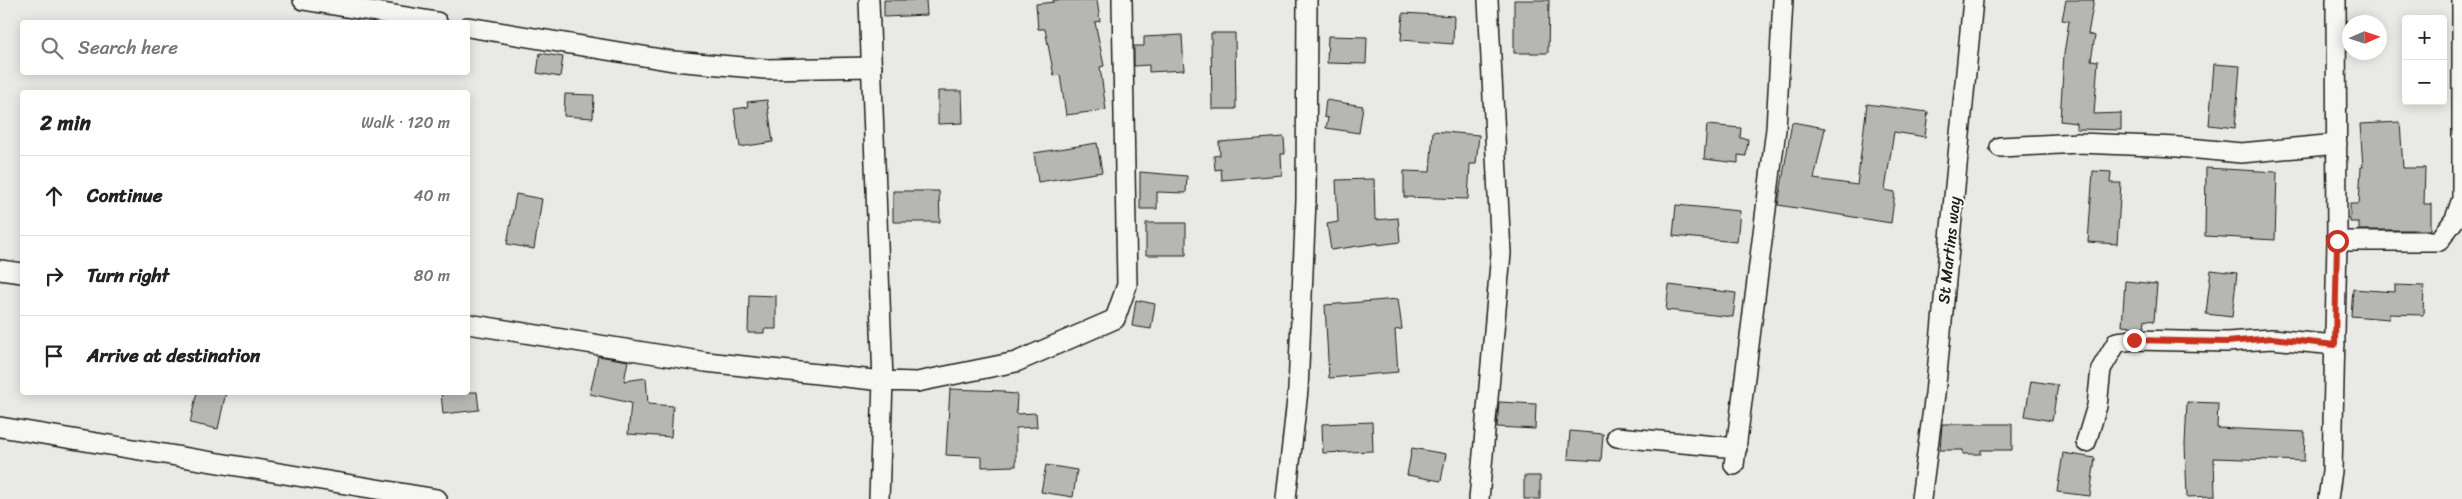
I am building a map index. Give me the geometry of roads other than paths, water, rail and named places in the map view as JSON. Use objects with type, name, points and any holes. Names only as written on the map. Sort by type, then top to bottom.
[{"type":"street","points":[[303,0],[425,20]]},
{"type":"street","points":[[869,0],[884,381],[879,499]]},
{"type":"street","points":[[470,324],[706,362],[884,381],[918,382],[1016,362],[1115,319],[1127,285],[1122,0]]},
{"type":"street","points":[[1286,499],[1298,390],[1306,200],[1306,0]]},
{"type":"street","points":[[1479,499],[1500,253],[1488,0]]},
{"type":"street","points":[[1617,437],[1736,456],[1776,129],[1783,0]]},
{"type":"street","name":"St Martins way","points":[[1921,499],[1935,394],[1973,0]]},
{"type":"street","points":[[2328,499],[2332,471],[2337,241],[2336,0]]},
{"type":"street","points":[[2337,241],[2439,241],[2455,219],[2462,199],[2462,0]]},
{"type":"street","points":[[470,27],[673,61],[766,69],[872,67]]},
{"type":"street","points":[[2000,147],[2079,143],[2178,147],[2241,153],[2337,144]]},
{"type":"street","points":[[0,270],[20,272]]},
{"type":"street","points":[[2086,442],[2097,406],[2101,369],[2118,342],[2134,340],[2227,342],[2272,338],[2335,345]]},
{"type":"street","points":[[0,427],[437,499]]}]
